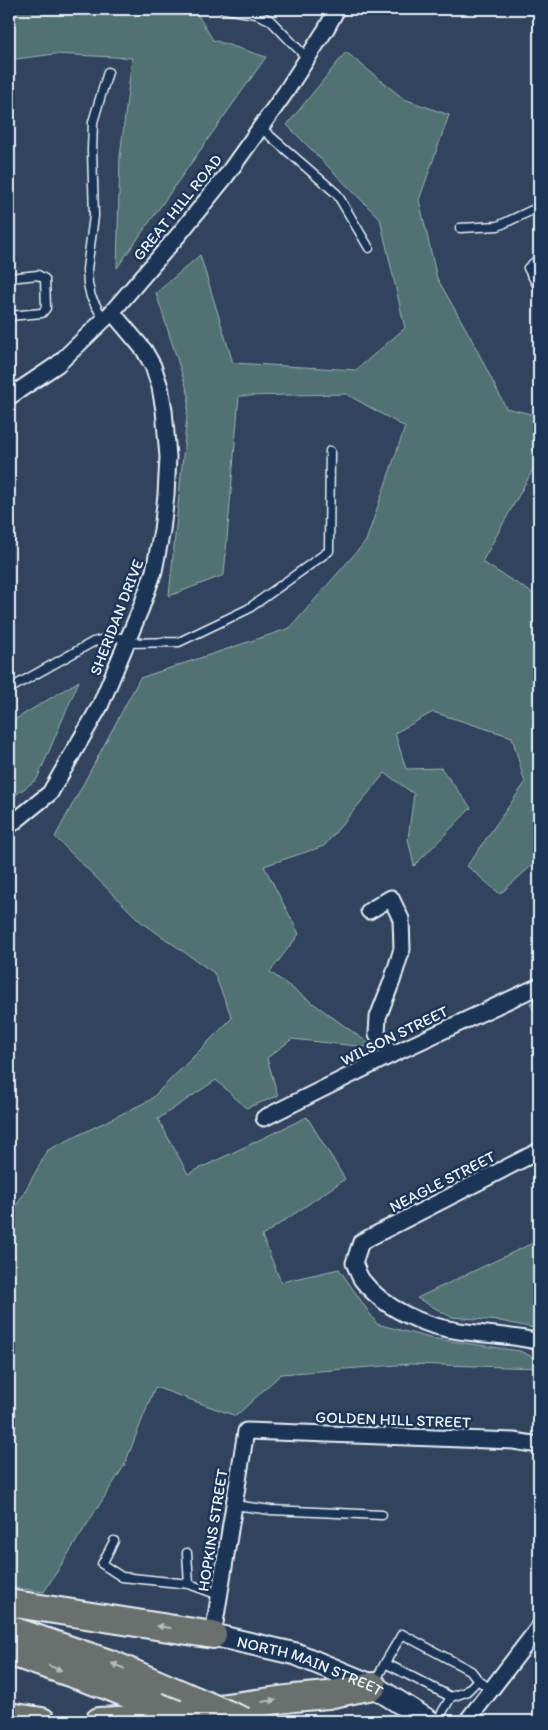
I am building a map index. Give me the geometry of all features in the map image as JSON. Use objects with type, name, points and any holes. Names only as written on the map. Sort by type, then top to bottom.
[{"type":"highway","points":[[9,1603],[213,1635]]},
{"type":"highway","points":[[9,1628],[112,1664],[196,1710]]},
{"type":"highway","points":[[9,1652],[157,1706],[196,1710],[244,1721]]},
{"type":"highway","points":[[98,1721],[136,1719],[328,1695],[373,1686]]},
{"type":"highway","points":[[9,1716],[42,1721]]},
{"type":"main road","name":"NORTH MAIN STREET","points":[[213,1635],[296,1654],[373,1686],[429,1721]]},
{"type":"street","name":"GREAT HILL ROAD","points":[[9,397],[58,364],[108,316],[186,226],[261,128],[308,59],[337,9]]},
{"type":"street","name":"SHERIDAN DRIVE","points":[[9,826],[50,793],[100,706],[128,641],[154,571],[164,513],[168,457],[160,387],[153,366],[144,350],[108,316]]},
{"type":"street","points":[[368,911],[391,898],[401,920],[402,949],[378,1018],[376,1034],[391,1055]]},
{"type":"street","name":"WILSON STREET","points":[[264,1118],[391,1055],[539,986]]},
{"type":"street","name":"NEAGLE STREET","points":[[539,1151],[362,1242],[354,1263],[361,1279],[385,1303],[421,1321],[457,1331],[521,1337],[539,1342]]},
{"type":"street","name":"GOLDEN HILL STREET","points":[[246,1431],[514,1441],[539,1445]]},
{"type":"street","name":"HOPKINS STREET","points":[[213,1635],[246,1431]]},
{"type":"street","points":[[467,1721],[539,1627]]},
{"type":"lane","points":[[224,9],[256,14],[270,20],[308,59]]},
{"type":"lane","points":[[108,72],[93,122],[94,216],[87,268],[91,297],[108,316]]},
{"type":"lane","points":[[261,128],[337,194],[369,248]]},
{"type":"lane","points":[[460,228],[498,226],[539,207]]},
{"type":"lane","points":[[539,258],[528,268],[539,288]]},
{"type":"lane","points":[[9,278],[43,276],[45,279],[46,308],[42,313],[38,314],[9,316]]},
{"type":"lane","points":[[9,690],[93,642],[113,637],[128,641],[179,642],[248,609],[329,551],[330,451]]},
{"type":"lane","points":[[234,1505],[298,1512],[382,1515]]},
{"type":"lane","points":[[114,1541],[102,1564],[122,1577],[189,1584],[219,1595]]},
{"type":"lane","points":[[187,1553],[189,1584]]},
{"type":"lane","points":[[373,1686],[402,1634],[471,1671],[490,1690]]},
{"type":"lane","points":[[385,1663],[451,1698]]},
{"type":"lane","points":[[438,1721],[451,1698],[466,1692],[478,1680]]},
{"type":"green space","points":[[9,9],[194,9],[213,40],[266,57],[117,268],[120,157],[132,58],[55,54],[9,60]]},
{"type":"green space","points":[[346,52],[404,99],[449,115],[419,200],[437,278],[470,336],[506,408],[539,416],[539,463],[536,464],[482,562],[539,597],[539,859],[500,894],[467,866],[525,783],[512,737],[433,712],[395,733],[406,769],[441,768],[471,808],[414,866],[408,839],[414,794],[385,773],[324,846],[264,866],[299,934],[270,972],[375,1048],[292,1039],[267,1058],[278,1096],[246,1108],[216,1080],[158,1119],[188,1174],[307,1117],[345,1179],[262,1236],[281,1282],[339,1269],[377,1324],[430,1338],[520,1351],[539,1360],[539,1368],[410,1364],[281,1374],[236,1416],[155,1387],[124,1466],[44,1592],[9,1587],[9,1219],[48,1150],[150,1100],[232,1018],[214,973],[140,921],[55,837],[140,678],[290,628],[366,541],[405,427],[346,394],[239,396],[224,575],[169,596],[189,396],[156,293],[200,255],[233,363],[356,370],[405,328],[380,219],[287,125]]},
{"type":"green space","points":[[79,681],[37,779],[9,800],[9,723]]},
{"type":"green space","points":[[539,998],[539,1023],[530,1003]]},
{"type":"green space","points":[[539,1240],[539,1329],[500,1321],[451,1317],[417,1298]]}]
